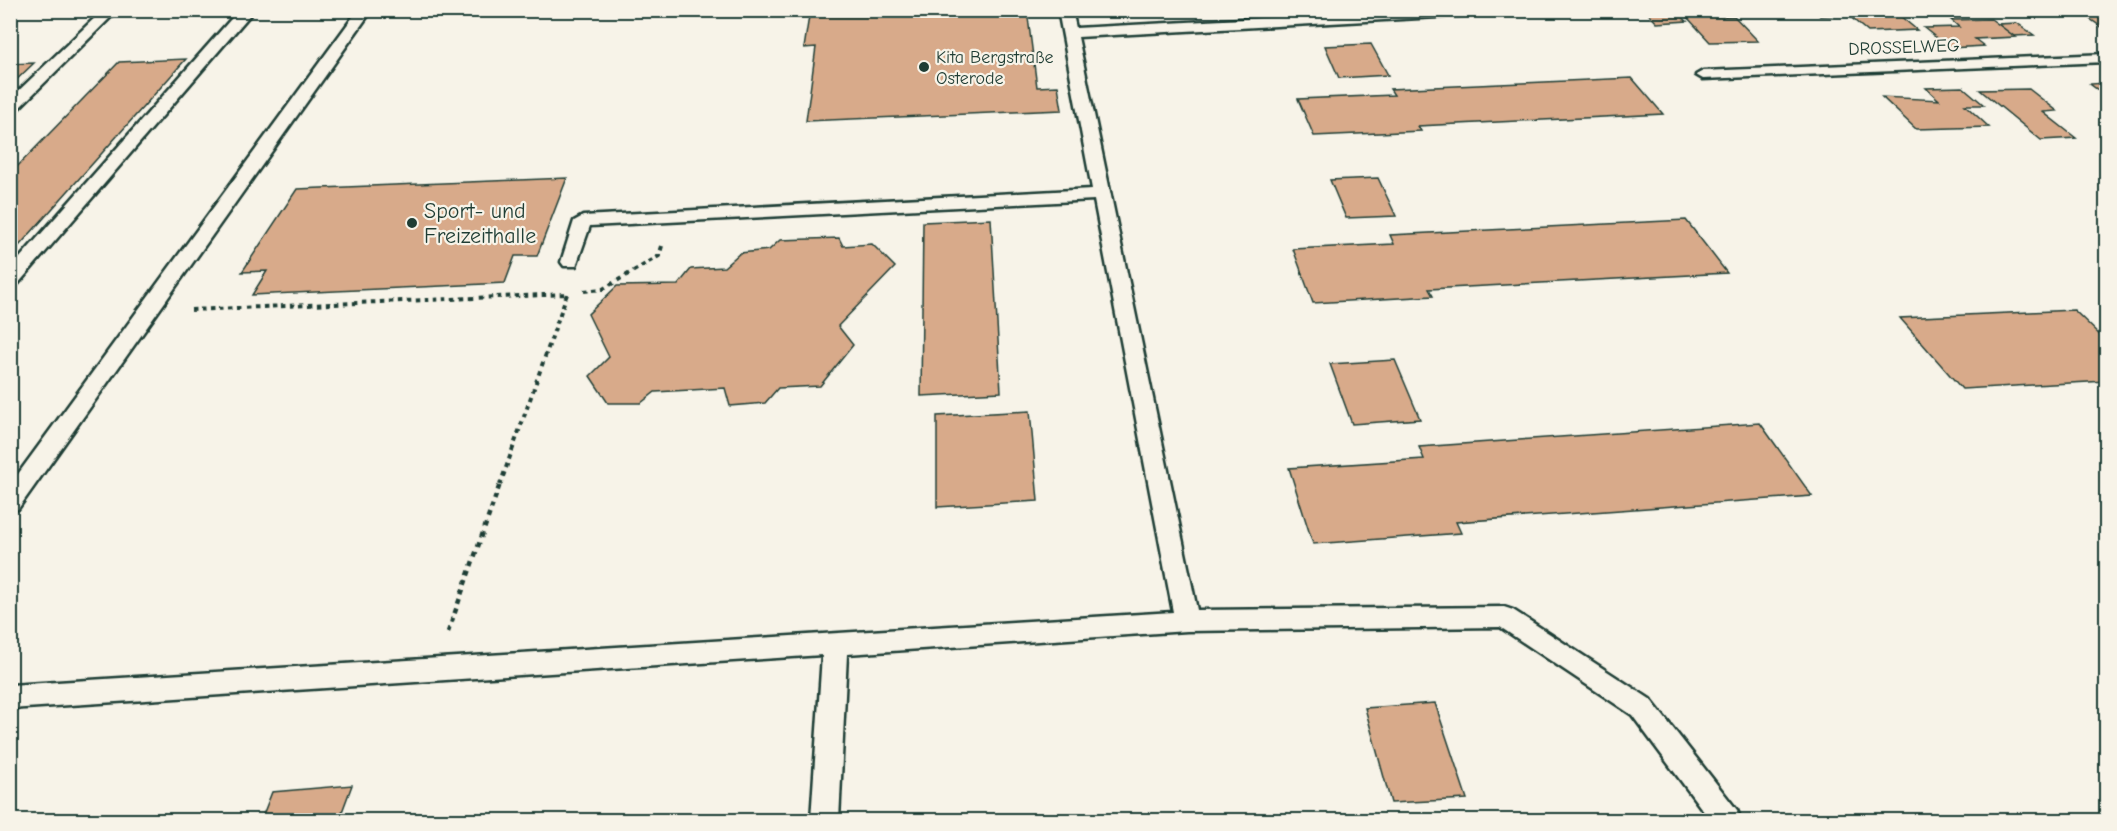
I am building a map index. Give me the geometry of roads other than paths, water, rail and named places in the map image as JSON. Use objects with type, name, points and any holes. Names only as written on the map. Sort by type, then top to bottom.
[{"type":"lane","points":[[10,108],[111,10]]},
{"type":"lane","points":[[10,281],[247,10]]},
{"type":"lane","points":[[10,502],[365,10]]},
{"type":"lane","points":[[1065,10],[1186,621]]},
{"type":"lane","points":[[1070,33],[1492,10]]},
{"type":"lane","name":"DROSSELWEG","points":[[1703,75],[2106,58]]},
{"type":"lane","points":[[570,262],[583,221],[1102,194]]},
{"type":"lane","points":[[10,698],[835,642],[1186,621],[1504,617],[1641,706],[1727,820]]},
{"type":"lane","points":[[825,820],[835,642]]},
{"type":"place","name":"Kita Bergstraße Osterode","points":[[924,67]]},
{"type":"place","name":"Sport- und Freizeithalle","points":[[412,223]]}]
